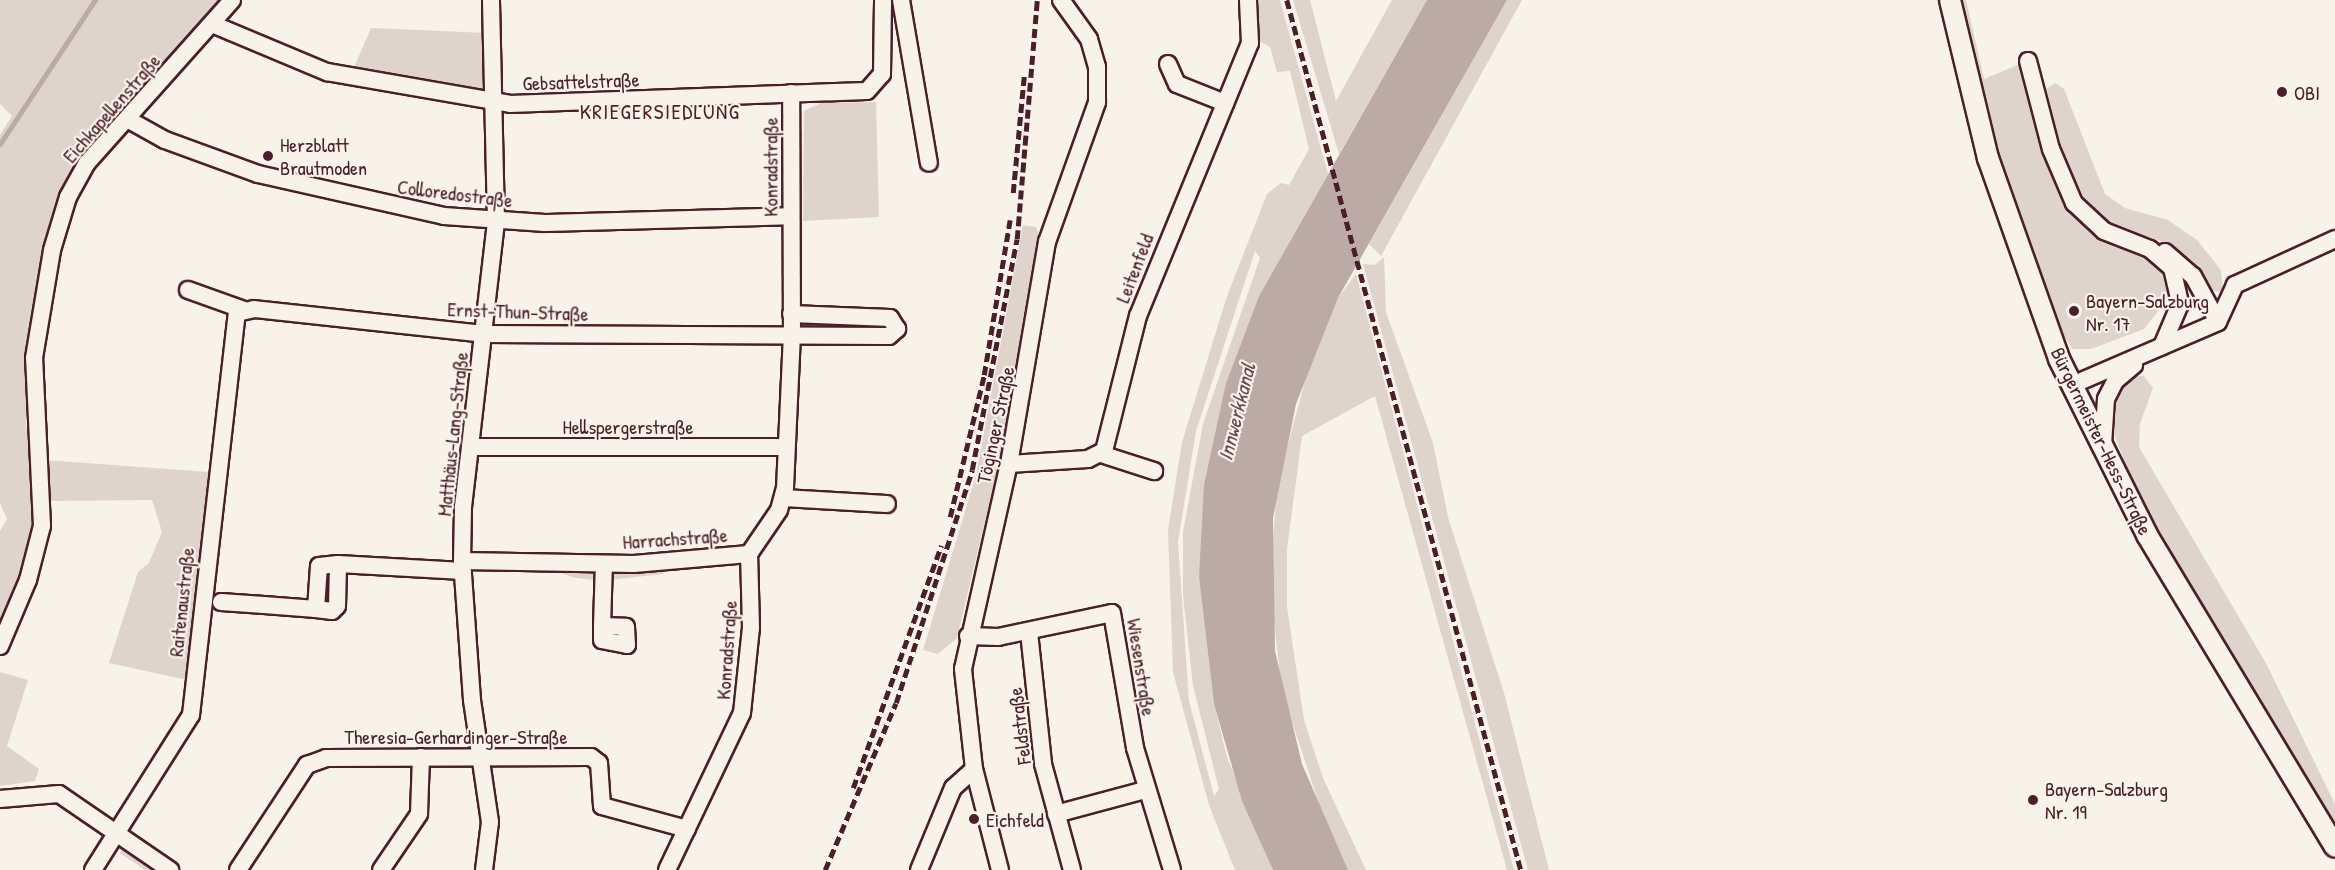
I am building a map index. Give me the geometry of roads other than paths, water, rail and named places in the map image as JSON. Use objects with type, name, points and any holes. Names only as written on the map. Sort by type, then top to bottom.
[{"type":"main road","name":"Bürgermeister-Hess-Straße","points":[[1950,0],[2006,215],[2072,385],[2103,452],[2335,847]]},
{"type":"street","name":"Eichkapellenstraße","points":[[0,646],[28,580],[42,526],[34,358],[52,250],[80,173],[129,120],[232,0]]},
{"type":"street","points":[[491,0],[497,0]]},
{"type":"street","name":"Matthäus-Lang-Straße","points":[[484,870],[491,838],[463,566],[470,447],[485,334],[496,222],[497,103],[491,0]]},
{"type":"street","name":"Gebsattelstraße","points":[[212,24],[327,72],[497,103],[791,93],[875,88],[882,74],[883,0]]},
{"type":"street","points":[[901,0],[929,163]]},
{"type":"street","name":"Leitenfeld","points":[[1101,454],[1138,316],[1250,43],[1248,0]]},
{"type":"street","name":"Töginger Straße","points":[[1000,870],[974,769],[963,686],[968,636],[1009,464],[1047,242],[1097,102],[1095,57],[1067,2]]},
{"type":"street","points":[[2028,61],[2051,148],[2074,202],[2104,231],[2150,249],[2170,254],[2186,268],[2218,322]]},
{"type":"street","points":[[1168,64],[1177,84],[1225,103]]},
{"type":"street","name":"Konradstraße","points":[[666,870],[742,712],[751,627],[749,554],[783,498],[792,335],[791,93]]},
{"type":"street","name":"Colloredostraße","points":[[129,120],[165,140],[258,174],[392,207],[496,222],[791,216]]},
{"type":"street","points":[[2072,385],[2218,322],[2235,285],[2335,239]]},
{"type":"street","points":[[2150,249],[2172,268],[2179,286],[2176,318],[2162,346]]},
{"type":"street","name":"Ernst-Thun-Straße","points":[[188,290],[241,311],[485,334],[792,335]]},
{"type":"street","name":"Raitenaustraße","points":[[93,870],[119,834],[191,715],[241,311]]},
{"type":"street","points":[[791,314],[890,318],[897,325],[889,336],[792,335]]},
{"type":"street","points":[[2103,452],[2106,399],[2115,381],[2141,357]]},
{"type":"street","name":"Hellspergerstraße","points":[[470,447],[786,447]]},
{"type":"street","points":[[1009,464],[1101,454],[1154,471]]},
{"type":"street","points":[[783,498],[887,504]]},
{"type":"street","name":"Harrachstraße","points":[[221,602],[316,609],[320,566],[338,564],[463,566],[604,564],[749,554]]},
{"type":"street","name":"Harrachstraße","points":[[602,626],[604,564]]},
{"type":"street","name":"Wiesenstraße","points":[[968,636],[1029,632],[1108,611],[1115,616],[1144,790],[1172,870]]},
{"type":"street","name":"Feldstraße","points":[[1029,632],[1039,738],[1056,814],[1072,870]]},
{"type":"street","name":"Theresia-Gerhardinger-Straße","points":[[238,870],[316,760],[481,756],[591,757],[599,763],[602,806],[687,829]]},
{"type":"street","points":[[381,870],[419,814],[422,757]]},
{"type":"street","points":[[919,870],[953,788],[974,769]]},
{"type":"street","points":[[1056,814],[1144,790]]},
{"type":"street","points":[[0,798],[58,794],[170,870]]},
{"type":"water","name":"Innwerkkanal","points":[[1427,0],[1507,0],[1338,298],[1296,404],[1273,518],[1275,651],[1302,764],[1348,870],[1273,870],[1242,801],[1214,704],[1199,577],[1204,485],[1226,383],[1259,296]]},
{"type":"waterway","points":[[0,144],[95,0]]},
{"type":"railway","points":[[825,870],[896,703],[972,470],[1017,239],[1037,0]]},
{"type":"railway","points":[[1287,0],[1521,870]]},
{"type":"railway","points":[[1013,193],[1024,77]]},
{"type":"railway","points":[[950,517],[984,375],[1010,220]]},
{"type":"railway","points":[[853,788],[941,546]]},
{"type":"place","name":"OBI","points":[[2282,92]]},
{"type":"place","name":"Herzblatt Brautmoden","points":[[268,156]]},
{"type":"place","name":"Bayern-Salzburg Nr. 17","points":[[2074,311]]},
{"type":"place","name":"Bayern-Salzburg Nr. 19","points":[[2033,800]]},
{"type":"place","name":"Eichfeld","points":[[974,819]]},
{"type":"district","name":"KRIEGERSIEDLUNG","points":[[660,112]]}]
